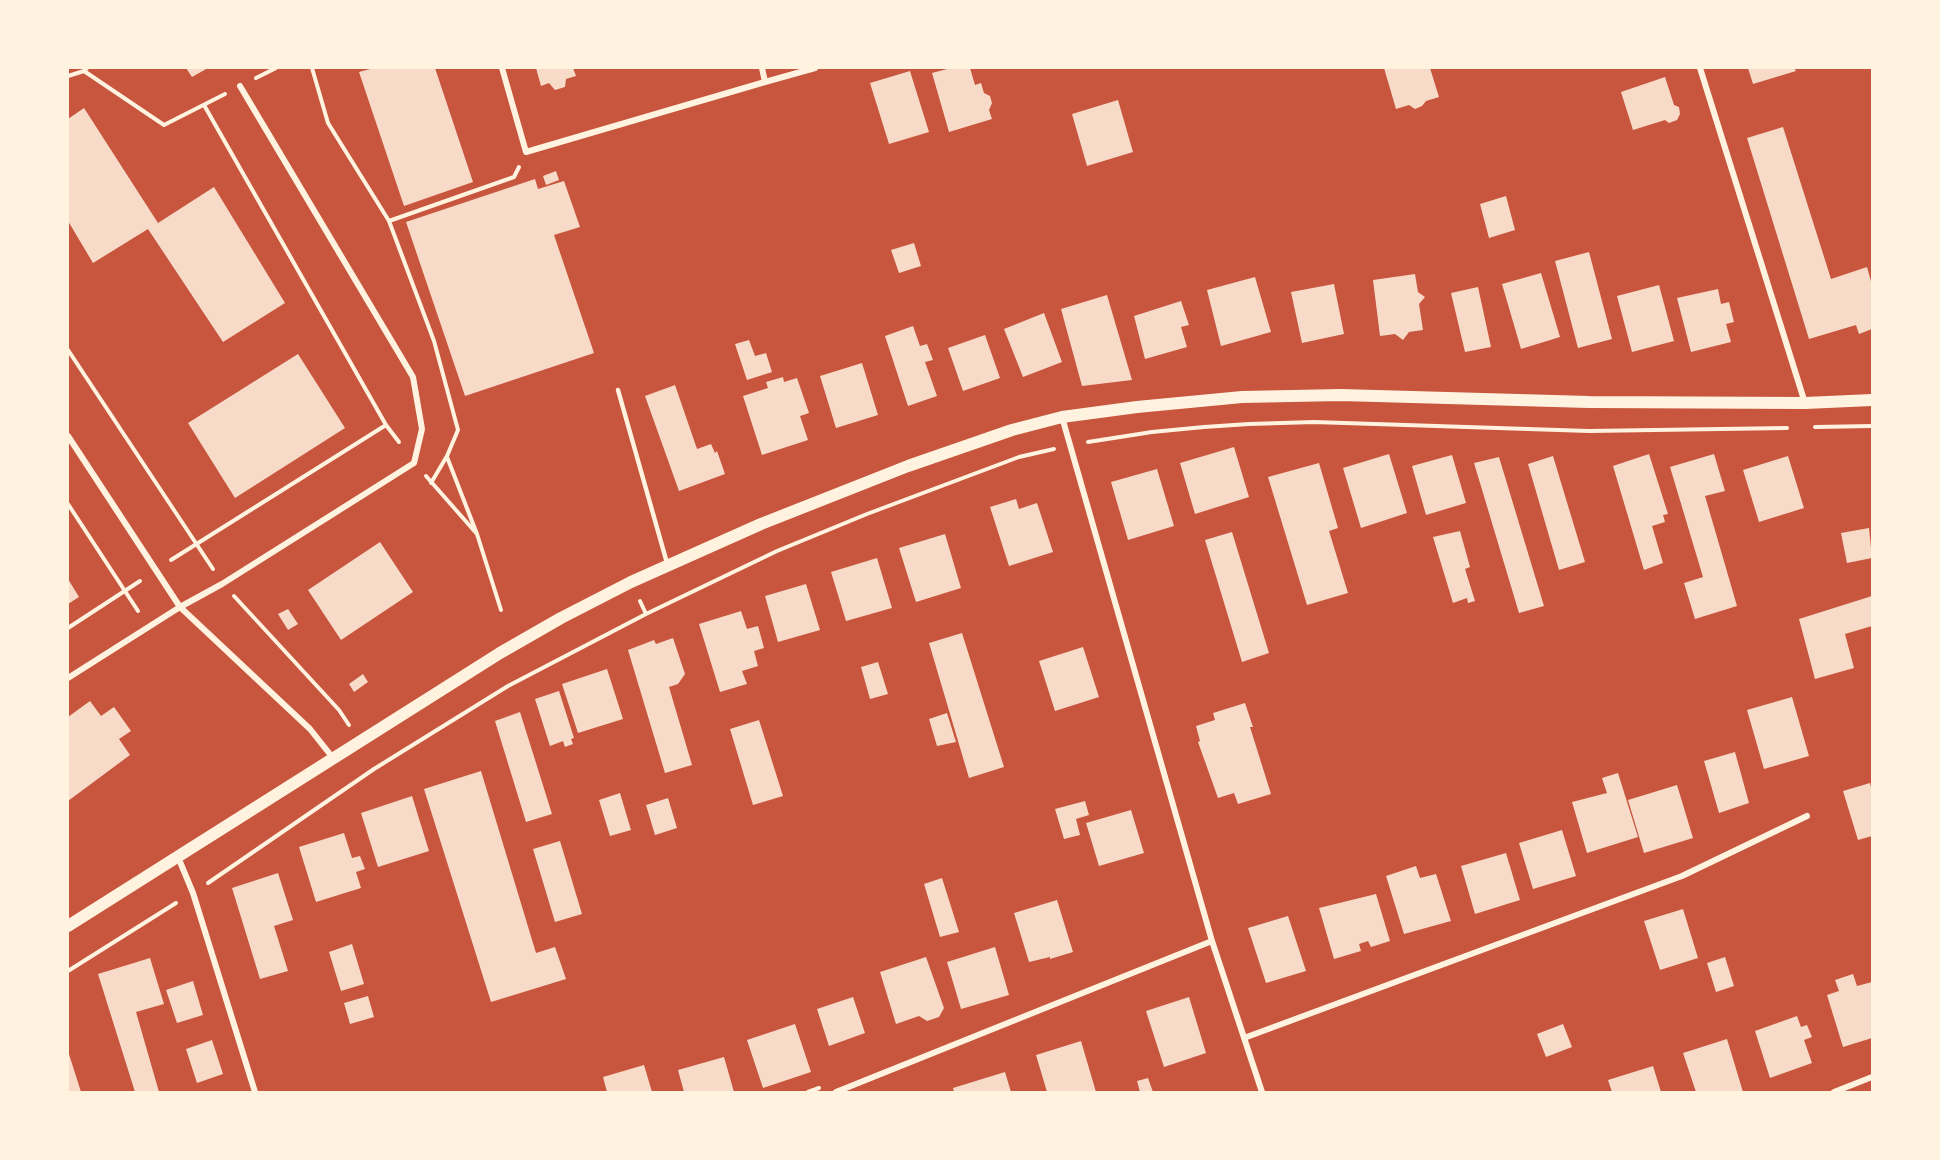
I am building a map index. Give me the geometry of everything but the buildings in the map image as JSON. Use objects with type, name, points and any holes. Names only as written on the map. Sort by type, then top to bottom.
[{"type":"main road","points":[[68,926],[500,653],[561,618],[667,566],[761,524],[908,466],[1012,430],[1062,417],[1137,406],[1242,397],[1341,395],[1589,402],[1805,403],[1872,400]]},
{"type":"street","points":[[502,68],[526,152],[815,68]]},
{"type":"street","points":[[762,68],[765,82]]},
{"type":"street","points":[[1700,68],[1805,403]]},
{"type":"street","points":[[68,678],[148,626],[222,584],[414,463],[422,429],[413,377],[240,86]]},
{"type":"street","points":[[1062,417],[1212,941],[1262,1092]]},
{"type":"street","points":[[68,435],[180,607],[310,729],[333,758]]},
{"type":"street","points":[[1245,1038],[1682,876],[1807,816]]},
{"type":"street","points":[[177,856],[192,893],[255,1092]]},
{"type":"street","points":[[836,1092],[1212,941]]},
{"type":"street","points":[[1834,1092],[1872,1077]]},
{"type":"lane","points":[[618,390],[667,566]]},
{"type":"path","points":[[68,76],[86,69],[164,125],[276,68]]},
{"type":"path","points":[[312,68],[328,123],[389,221],[434,341],[458,430],[447,456],[431,483]]},
{"type":"path","points":[[204,105],[386,425],[414,463],[477,534]]},
{"type":"path","points":[[389,221],[514,177],[526,152]]},
{"type":"path","points":[[68,971],[192,893],[374,769],[498,692],[646,614],[777,551],[920,492],[1019,456],[1152,432],[1249,424],[1314,422],[1589,430],[1790,428]]},
{"type":"path","points":[[68,628],[124,590],[386,425]]},
{"type":"path","points":[[1814,427],[1872,426]]},
{"type":"path","points":[[447,456],[477,534],[501,610]]},
{"type":"path","points":[[68,504],[148,626]]}]
